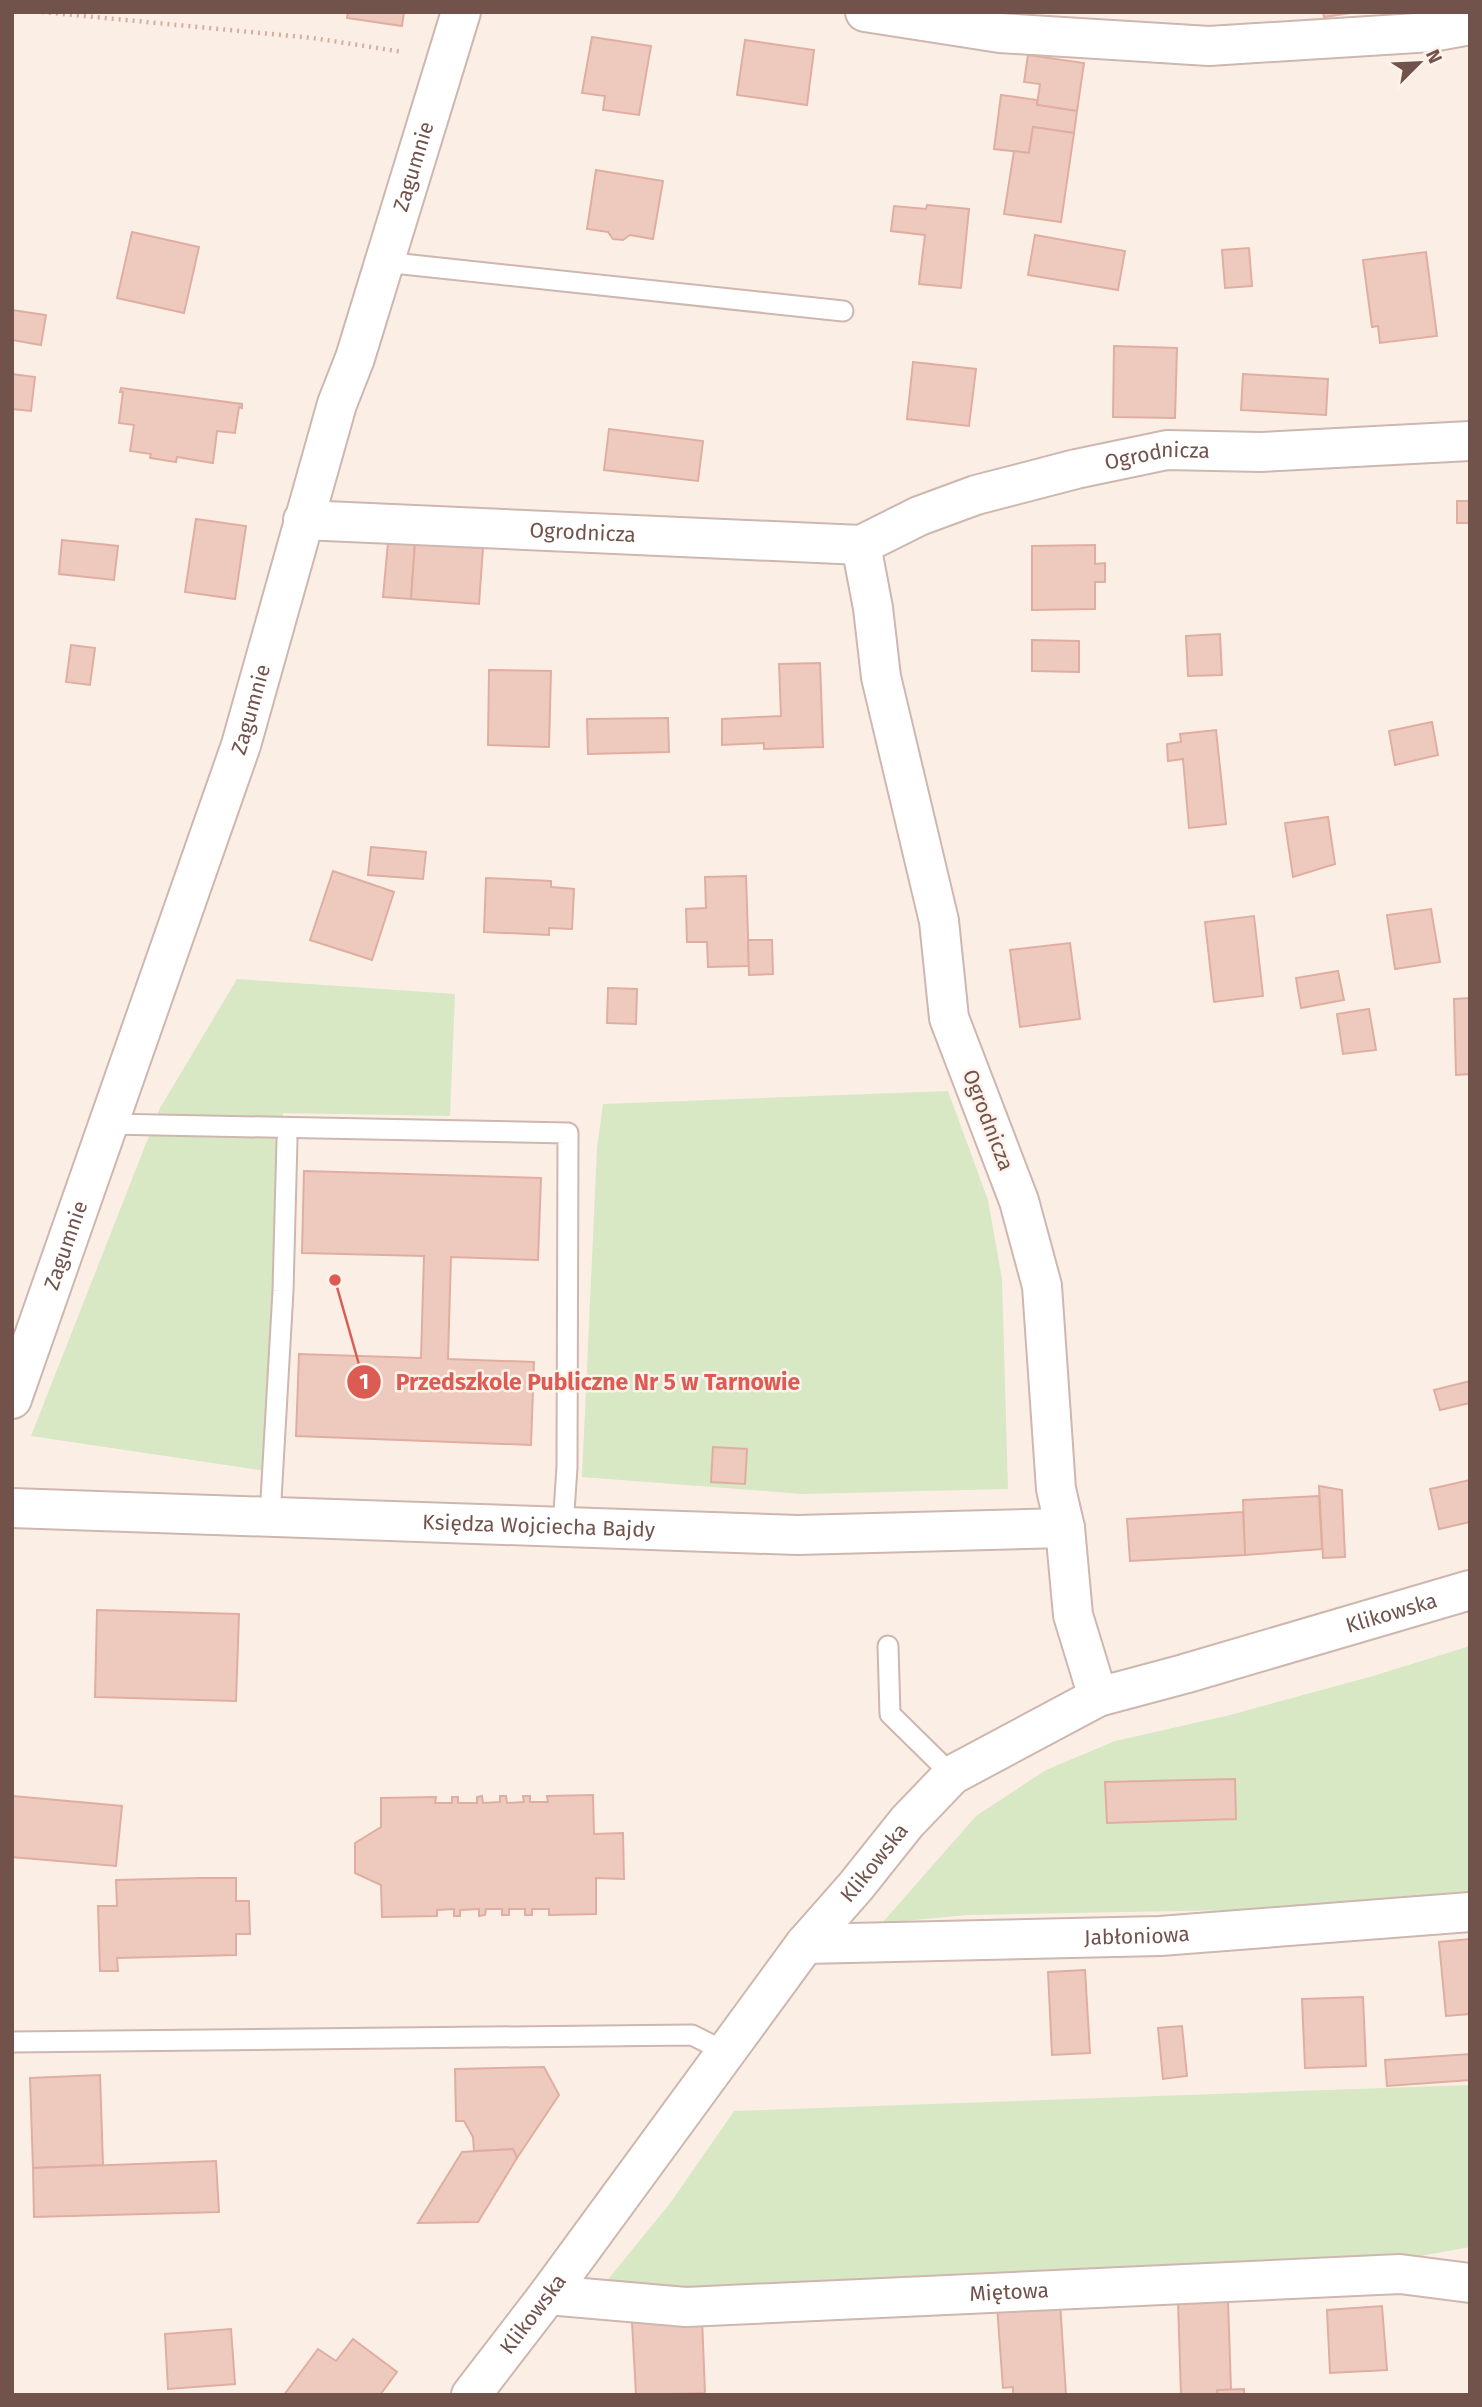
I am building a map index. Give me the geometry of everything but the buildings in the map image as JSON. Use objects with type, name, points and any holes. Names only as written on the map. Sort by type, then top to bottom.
[{"type":"street","name":"Zagumnie","points":[[12,1399],[241,745],[337,404],[355,358],[461,12]]},
{"type":"street","points":[[865,12],[1000,33],[1209,46],[1432,32],[1470,25]]},
{"type":"street","name":"Ogrodnicza","points":[[303,520],[861,545],[919,516],[976,495],[1076,469],[1167,450],[1261,452],[1470,441]]},
{"type":"street","name":"Ogrodnicza","points":[[861,545],[873,608],[881,677],[939,921],[949,1018],[1019,1201],[1042,1286],[1056,1489],[1065,1528],[1073,1615],[1098,1697]]},
{"type":"street","name":"Księdza Wojciecha Bajdy","points":[[12,1508],[797,1535],[1065,1528]]},
{"type":"street","name":"Klikowska","points":[[471,2395],[548,2295],[805,1944],[907,1822],[952,1775],[1098,1697],[1470,1590]]},
{"type":"street","name":"Jabłoniowa","points":[[805,1944],[1160,1936],[1470,1912]]},
{"type":"street","name":"Miętowa","points":[[548,2295],[686,2307],[1400,2274],[1470,2283]]},
{"type":"lane","points":[[384,262],[843,311]]},
{"type":"lane","points":[[110,1124],[568,1133],[567,1467],[563,1527]]},
{"type":"lane","points":[[270,1517],[283,1290],[287,1140]]},
{"type":"lane","points":[[888,1646],[890,1714],[952,1775]]},
{"type":"lane","points":[[12,2042],[692,2035],[724,2052]]},
{"type":"path","points":[[42,12],[313,38],[447,59]]},
{"type":"green space","points":[[237,979],[455,994],[450,1116],[283,1113],[266,1471],[31,1436],[160,1108]]},
{"type":"green space","points":[[948,1091],[988,1200],[1002,1279],[1008,1489],[803,1494],[582,1477],[597,1148],[603,1104]]},
{"type":"green space","points":[[1470,1646],[1470,1897],[1234,1910],[968,1915],[882,1923],[976,1816],[1046,1770],[1115,1741],[1230,1715]]},
{"type":"green space","points":[[1470,2085],[1470,2247],[1393,2261],[688,2295],[606,2282],[671,2202],[734,2111]]},
{"type":"place","name":"Przedszkole Publiczne Nr 5 w Tarnowie","points":[[335,1280]]}]
